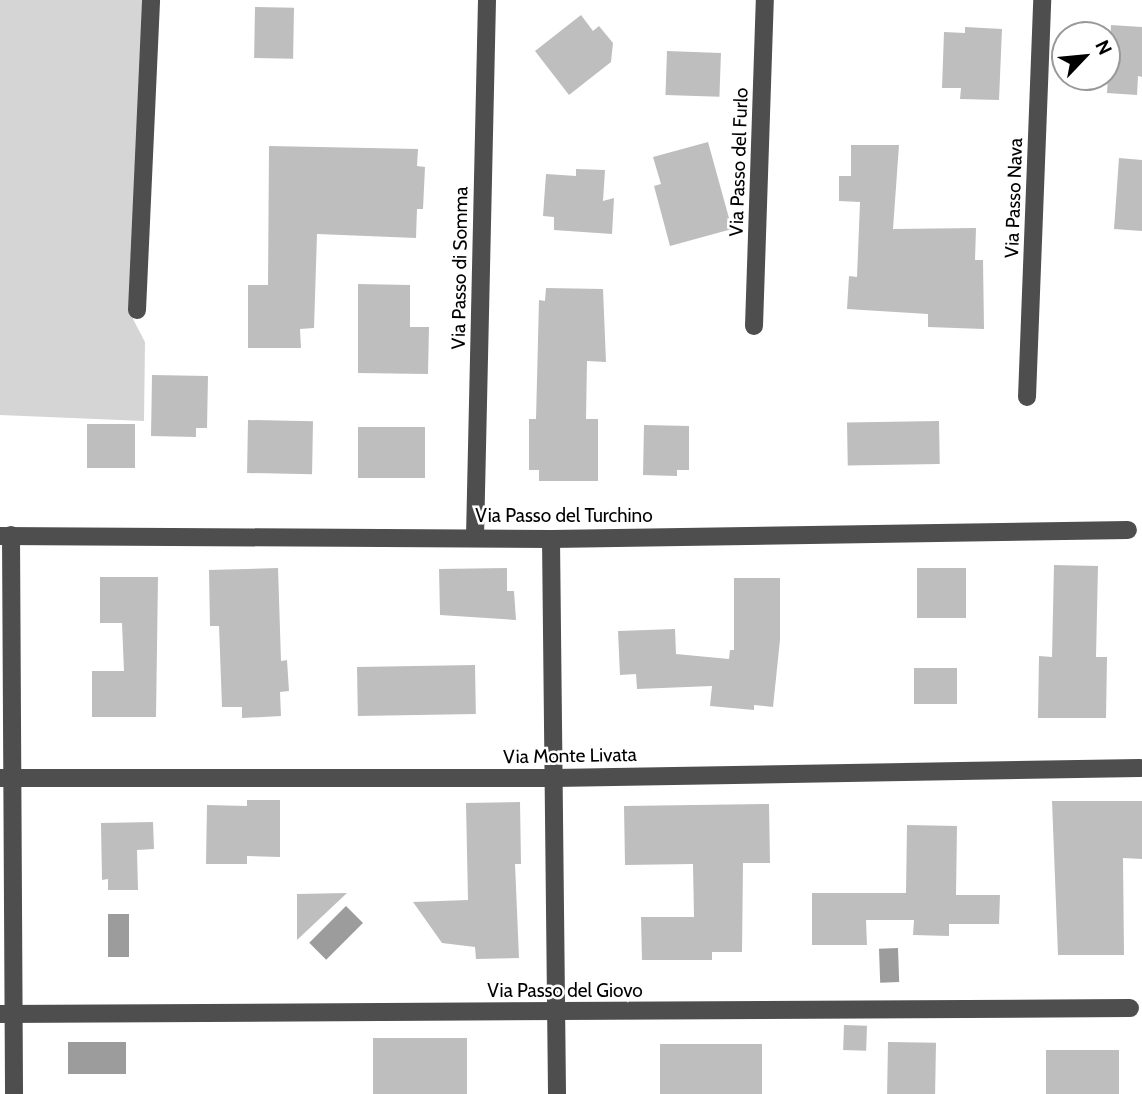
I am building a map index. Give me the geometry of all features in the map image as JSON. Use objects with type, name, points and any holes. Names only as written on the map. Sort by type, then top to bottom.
[{"type":"street","points":[[137,310],[152,0]]},
{"type":"street","name":"Via Passo di Somma","points":[[475,537],[487,0]]},
{"type":"street","name":"Via Passo del Furlo","points":[[754,326],[765,0]]},
{"type":"street","name":"Via Passo Nava","points":[[1027,397],[1042,0]]},
{"type":"street","name":"Via Passo del Turchino","points":[[6,536],[551,539],[1128,530]]},
{"type":"street","points":[[6,536],[7,1014],[14,1094]]},
{"type":"street","points":[[551,539],[557,1094]]},
{"type":"street","name":"Via Monte Livata","points":[[6,778],[554,778],[1140,768]]},
{"type":"street","name":"Via Passo del Giovo","points":[[7,1014],[1130,1008]]},
{"type":"shaded area","points":[[0,0],[147,0],[132,231],[133,319],[145,342],[144,421],[0,415]]},
{"type":"shaded area","points":[[346,906],[363,923],[326,960],[309,943]]},
{"type":"shaded area","points":[[108,914],[129,914],[129,957],[108,957]]},
{"type":"shaded area","points":[[898,948],[899,982],[880,983],[879,949]]},
{"type":"shaded area","points":[[68,1042],[126,1042],[126,1074],[68,1074]]},
{"type":"building","points":[[255,7],[294,8],[293,59],[254,58]]},
{"type":"building","points":[[581,15],[593,31],[599,26],[613,43],[611,62],[569,95],[535,51]]},
{"type":"building","points":[[1121,26],[1142,27],[1142,77],[1138,76],[1137,95],[1107,93],[1121,91]]},
{"type":"building","points":[[965,27],[1002,29],[999,100],[960,99],[961,88],[942,88],[944,32],[965,33]]},
{"type":"building","points":[[667,51],[721,53],[719,97],[665,95]]},
{"type":"building","points":[[708,142],[732,229],[670,246],[654,186],[661,184],[653,157]]},
{"type":"building","points":[[851,145],[899,145],[893,229],[976,228],[975,260],[983,260],[984,329],[928,327],[928,314],[847,309],[849,276],[857,277],[860,202],[839,201],[839,176],[851,176]]},
{"type":"building","points":[[269,146],[418,149],[417,166],[425,167],[423,209],[417,209],[416,238],[317,234],[314,328],[300,329],[301,348],[248,348],[248,285],[268,285]]},
{"type":"building","points":[[1119,158],[1142,160],[1142,231],[1114,229]]},
{"type":"building","points":[[576,169],[605,170],[603,201],[614,198],[612,234],[554,230],[554,217],[543,216],[546,174],[576,176]]},
{"type":"building","points":[[358,284],[410,285],[410,327],[429,327],[428,374],[358,373]]},
{"type":"building","points":[[546,288],[603,289],[606,362],[587,361],[586,419],[598,419],[598,481],[539,481],[539,470],[529,470],[529,419],[536,419],[539,300],[545,301]]},
{"type":"building","points":[[152,375],[208,376],[207,428],[196,428],[196,437],[151,436]]},
{"type":"building","points":[[248,420],[313,421],[312,474],[247,473]]},
{"type":"building","points":[[939,421],[940,464],[848,466],[847,423]]},
{"type":"building","points":[[87,424],[135,424],[135,468],[87,468]]},
{"type":"building","points":[[644,425],[689,426],[689,470],[677,470],[677,476],[643,475]]},
{"type":"building","points":[[358,427],[425,427],[425,478],[358,478]]},
{"type":"building","points":[[1054,565],[1098,566],[1096,657],[1107,657],[1106,718],[1038,718],[1039,656],[1052,657]]},
{"type":"building","points":[[278,568],[281,661],[287,660],[289,691],[280,692],[281,716],[242,718],[242,707],[222,707],[219,626],[210,626],[209,570]]},
{"type":"building","points":[[507,568],[507,591],[514,591],[516,620],[440,615],[439,569]]},
{"type":"building","points":[[917,568],[966,568],[966,618],[917,618]]},
{"type":"building","points":[[100,577],[158,577],[156,717],[92,717],[92,671],[124,671],[122,623],[100,623]]},
{"type":"building","points":[[734,578],[780,578],[780,640],[773,707],[754,705],[754,710],[710,706],[712,686],[637,689],[636,674],[620,675],[618,631],[675,629],[676,654],[729,659],[730,650],[734,650]]},
{"type":"building","points":[[475,665],[476,714],[358,716],[357,667]]},
{"type":"building","points":[[914,668],[957,668],[957,704],[914,704]]},
{"type":"building","points":[[247,800],[280,800],[280,857],[247,856],[247,864],[206,864],[207,805],[247,806]]},
{"type":"building","points":[[1052,801],[1142,801],[1142,859],[1123,858],[1124,955],[1058,955]]},
{"type":"building","points":[[520,802],[521,864],[515,864],[519,958],[476,959],[475,947],[442,943],[413,902],[468,900],[466,803]]},
{"type":"building","points":[[769,804],[770,863],[743,863],[742,952],[712,952],[712,960],[642,960],[641,917],[694,917],[693,864],[625,865],[624,806]]},
{"type":"building","points":[[153,822],[154,849],[137,850],[138,890],[108,890],[108,879],[102,880],[101,823]]},
{"type":"building","points":[[907,825],[957,826],[956,895],[1000,895],[999,924],[949,924],[949,936],[913,935],[914,920],[866,920],[867,945],[812,945],[812,893],[906,893]]},
{"type":"building","points":[[347,893],[297,940],[297,894]]},
{"type":"building","points":[[844,1025],[867,1026],[866,1051],[843,1050]]},
{"type":"building","points":[[373,1038],[467,1038],[467,1094],[373,1094]]},
{"type":"building","points":[[888,1042],[936,1043],[935,1094],[887,1094]]},
{"type":"building","points":[[660,1044],[762,1044],[762,1094],[660,1094]]},
{"type":"building","points":[[1046,1050],[1119,1050],[1119,1094],[1046,1094]]}]
